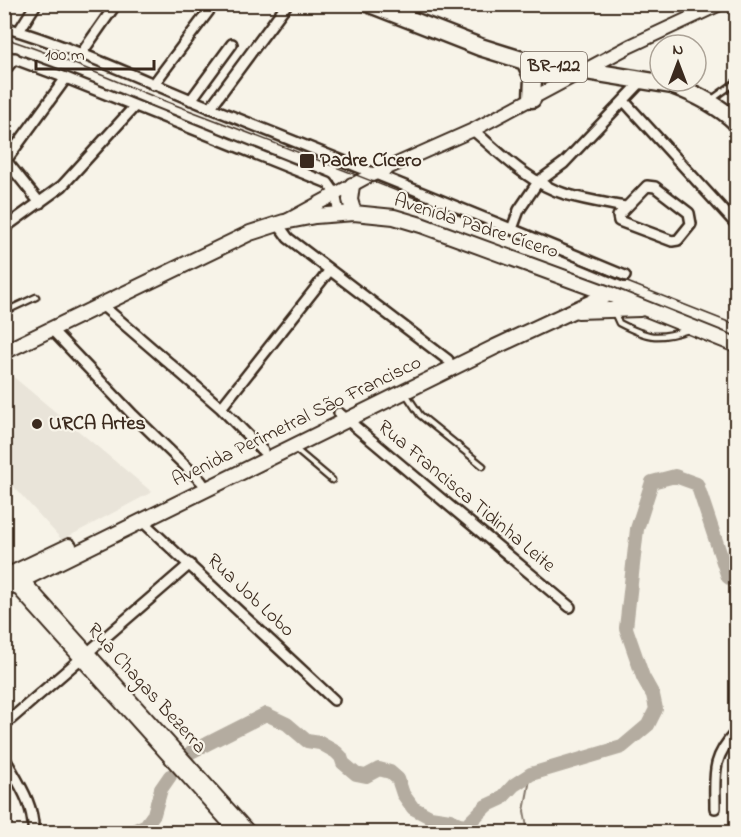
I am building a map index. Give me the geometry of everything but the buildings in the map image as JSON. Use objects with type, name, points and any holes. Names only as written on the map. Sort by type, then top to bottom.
[{"type":"highway","name":"BR-122","points":[[370,4],[480,47],[525,61],[672,85],[709,102],[736,123]]},
{"type":"highway","points":[[525,61],[533,78],[532,99]]},
{"type":"main road","points":[[352,185],[350,200],[354,213]]},
{"type":"main road","name":"Avenida Padre Cícero","points":[[5,352],[224,245],[281,223],[339,213],[393,217],[421,225],[603,292],[736,345]]},
{"type":"main road","name":"Avenida Perimetral São Francisco","points":[[11,579],[204,485],[292,446],[448,360],[570,311],[603,292]]},
{"type":"main road","name":"Avenida Perimetral São Francisco","points":[[11,579],[141,520],[263,451],[404,391],[492,343],[603,292]]},
{"type":"main road","points":[[570,311],[645,308]]},
{"type":"street","points":[[19,31],[36,4]]},
{"type":"street","points":[[81,54],[116,4]]},
{"type":"street","points":[[153,85],[214,4]]},
{"type":"street","points":[[210,108],[287,4]]},
{"type":"street","points":[[448,360],[288,238],[281,223],[335,193],[473,130],[630,46],[720,4]]},
{"type":"street","points":[[4,27],[81,54],[625,276]]},
{"type":"street","points":[[191,100],[232,44]]},
{"type":"street","points":[[4,56],[15,58],[328,183],[335,193],[339,213]]},
{"type":"street","points":[[4,71],[15,58]]},
{"type":"street","points":[[40,203],[5,160],[66,78]]},
{"type":"street","points":[[512,229],[519,210],[538,182],[564,163],[643,80]]},
{"type":"street","points":[[624,100],[736,224]]},
{"type":"street","points":[[4,228],[62,186],[134,107]]},
{"type":"street","points":[[473,130],[538,182],[564,194],[625,207]]},
{"type":"street","points":[[644,187],[655,187],[689,213],[691,224],[681,237],[672,241],[619,221],[618,216],[625,207],[644,187]]},
{"type":"street","points":[[222,408],[330,270]]},
{"type":"street","points":[[103,306],[222,408],[263,451]]},
{"type":"street","points":[[52,330],[204,485]]},
{"type":"street","name":"Rua Francisca Tidinha Leite","points":[[343,416],[570,608]]},
{"type":"street","name":"Rua Job Lobo","points":[[141,520],[334,700]]},
{"type":"street","points":[[4,725],[190,564]]},
{"type":"street","name":"Rua Chagas Bezerra","points":[[11,579],[249,832]]},
{"type":"street","name":"Rua Chagas Bezerra","points":[[84,656],[237,832]]},
{"type":"street","points":[[715,808],[715,770],[726,743],[736,732]]},
{"type":"street","points":[[4,757],[31,808],[33,832]]},
{"type":"lane","points":[[709,102],[736,82]]},
{"type":"lane","points":[[4,312],[36,297]]},
{"type":"lane","points":[[613,310],[619,323],[655,338],[671,336],[693,328]]},
{"type":"lane","points":[[404,391],[420,415],[483,466]]},
{"type":"lane","points":[[292,446],[332,480]]},
{"type":"shaded area","name":"URCA Artes","points":[[5,370],[152,492],[62,540],[5,477]]},
{"type":"waterway","points":[[465,832],[467,825],[486,806],[501,799],[514,785],[531,774],[622,747],[648,725],[656,709],[653,695],[643,677],[626,628],[637,529],[652,482],[675,476],[697,484],[728,577],[736,583]]},
{"type":"waterway","points":[[191,752],[266,714],[287,724],[307,741],[320,743],[336,752],[343,763],[356,774],[366,776],[379,769],[390,772],[398,779],[403,794],[413,808],[430,817],[467,825]]},
{"type":"waterway","points":[[528,832],[524,811],[531,774]]},
{"type":"waterway","points":[[131,832],[146,825],[154,814],[161,789],[170,776]]},
{"type":"tram line","points":[[4,38],[736,325]]},
{"type":"place","name":"Padre Cícero","points":[[307,161]]},
{"type":"place","name":"URCA Artes","points":[[37,424]]}]
